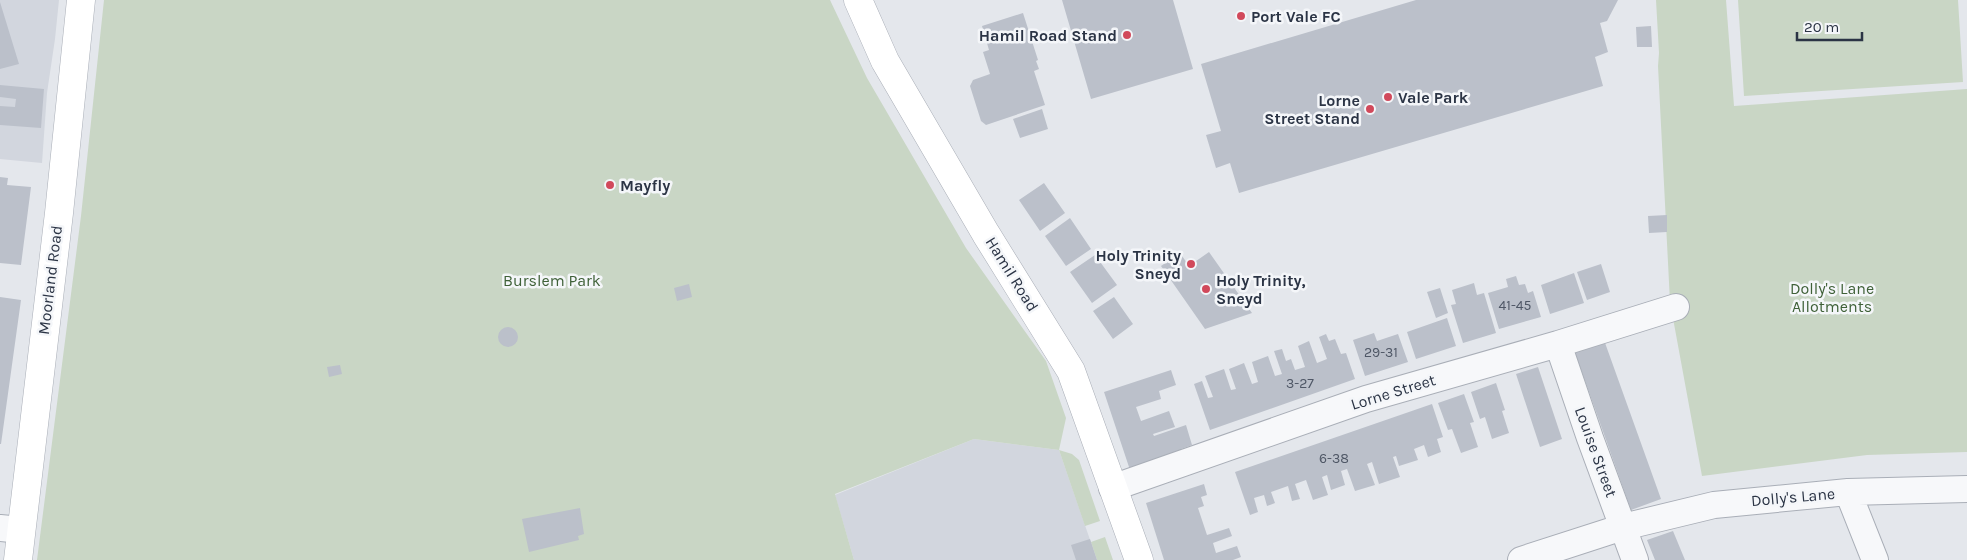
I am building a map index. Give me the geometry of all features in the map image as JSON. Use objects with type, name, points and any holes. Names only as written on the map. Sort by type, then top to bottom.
[{"type":"street","name":"Moorland Road","points":[[18,560],[11,529],[58,213],[80,0]]},
{"type":"street","name":"Hamil Road","points":[[858,0],[885,61],[986,234],[1071,371],[1139,560]]},
{"type":"street","name":"Lorne Street","points":[[1112,488],[1366,399],[1558,344],[1676,307]]},
{"type":"street","name":"Louise Street","points":[[1558,344],[1635,560]]},
{"type":"street","name":"Dolly's Lane","points":[[1521,560],[1622,527],[1714,505],[1848,492],[1967,489]]},
{"type":"street","points":[[1848,492],[1875,560]]},
{"type":"shaded area","points":[[0,0],[59,0],[47,93],[42,163],[0,159]]},
{"type":"shaded area","points":[[974,439],[1059,450],[1097,560],[854,560],[835,495]]},
{"type":"green space","name":"Burslem Park","points":[[104,0],[830,0],[867,78],[966,248],[1046,361],[1066,418],[1059,450],[974,439],[835,494],[854,560],[37,560],[81,216]]},
{"type":"green space","name":"Dolly's Lane Allotments","points":[[1656,0],[1726,0],[1734,106],[1967,89],[1967,452],[1867,455],[1702,476],[1670,302]]},
{"type":"green space","points":[[1738,0],[1958,0],[1963,82],[1744,96]]},
{"type":"green space","points":[[1059,450],[1072,454],[1079,460],[1100,521],[1085,526]]},
{"type":"green space","points":[[1105,537],[1113,560],[1097,560],[1091,542]]},
{"type":"building","name":"Hamil Road Stand","points":[[1062,0],[1173,0],[1193,69],[1091,99]]},
{"type":"building","name":"Vale Park","points":[[1416,0],[1618,0],[1607,21],[1600,23],[1608,52],[1595,57],[1603,86],[1239,193],[1230,163],[1216,168],[1206,135],[1221,131],[1201,64]]},
{"type":"building","points":[[0,2],[19,64],[0,69]]},
{"type":"building","points":[[1023,13],[1038,60],[1036,61],[1039,69],[1034,71],[1045,105],[986,125],[981,121],[970,86],[973,80],[990,74],[983,52],[989,50],[982,26]]},
{"type":"building","points":[[1651,26],[1652,47],[1637,47],[1636,27]]},
{"type":"building","points":[[0,85],[44,89],[41,128],[0,125],[0,106],[15,107],[16,99],[0,97]]},
{"type":"building","points":[[1042,109],[1048,129],[1020,138],[1013,119]]},
{"type":"building","points":[[0,177],[8,178],[7,185],[31,187],[21,265],[0,263]]},
{"type":"building","points":[[1044,183],[1065,213],[1040,231],[1019,200]]},
{"type":"building","points":[[1667,215],[1667,232],[1649,233],[1648,216]]},
{"type":"building","points":[[1070,218],[1091,249],[1066,266],[1045,236]]},
{"type":"building","name":"Holy Trinity, Sneyd","points":[[1209,252],[1252,313],[1205,329],[1161,266],[1180,253],[1189,266]]},
{"type":"building","points":[[1095,255],[1117,285],[1092,303],[1070,272]]},
{"type":"building","points":[[1601,264],[1610,292],[1587,300],[1577,272]]},
{"type":"building","points":[[1574,273],[1584,303],[1550,314],[1541,285]]},
{"type":"building","points":[[1516,276],[1519,285],[1525,284],[1528,293],[1533,291],[1541,317],[1499,329],[1488,293],[1508,287],[1506,279]]},
{"type":"building","points":[[1474,283],[1477,295],[1484,293],[1496,333],[1463,343],[1451,305],[1456,304],[1452,290]]},
{"type":"building","points":[[689,284],[692,297],[677,301],[674,288]]},
{"type":"building","points":[[1440,288],[1448,313],[1436,318],[1427,292]]},
{"type":"building","points":[[0,297],[21,300],[1,444],[0,444]]},
{"type":"building","points":[[1114,297],[1133,324],[1113,339],[1093,311]]},
{"type":"building","points":[[1447,318],[1456,346],[1416,359],[1407,332]]},
{"type":"building","points":[[504,327],[512,327],[518,333],[518,341],[512,347],[504,347],[498,341],[498,333]]},
{"type":"building","points":[[1374,333],[1377,341],[1398,334],[1408,362],[1365,376],[1353,340]]},
{"type":"building","points":[[1326,334],[1329,341],[1335,339],[1341,354],[1346,353],[1355,379],[1210,430],[1194,384],[1202,381],[1208,398],[1213,397],[1205,376],[1224,369],[1231,390],[1236,389],[1229,369],[1244,363],[1252,384],[1258,382],[1252,362],[1268,356],[1275,376],[1282,374],[1274,351],[1282,349],[1286,361],[1291,359],[1295,370],[1305,367],[1298,346],[1309,341],[1317,363],[1327,359],[1319,337]]},
{"type":"building","points":[[1604,340],[1661,499],[1631,510],[1574,350]]},
{"type":"building","points":[[340,365],[342,374],[329,377],[327,367]]},
{"type":"building","points":[[1538,367],[1562,439],[1540,447],[1516,374]]},
{"type":"building","points":[[1171,370],[1176,385],[1159,391],[1161,399],[1136,407],[1141,421],[1169,411],[1175,427],[1153,434],[1154,436],[1186,425],[1192,445],[1181,449],[1184,459],[1132,476],[1104,392]]},
{"type":"building","points":[[1496,383],[1505,410],[1502,411],[1509,433],[1492,439],[1485,417],[1480,419],[1471,392]]},
{"type":"building","points":[[1464,394],[1474,422],[1470,423],[1478,447],[1461,453],[1452,429],[1448,430],[1438,403]]},
{"type":"building","points":[[1432,404],[1443,437],[1437,439],[1441,452],[1428,457],[1424,445],[1414,449],[1418,460],[1399,466],[1396,456],[1393,457],[1400,477],[1379,484],[1372,462],[1367,464],[1375,485],[1355,491],[1347,469],[1341,471],[1345,485],[1331,490],[1327,475],[1322,477],[1328,495],[1313,500],[1306,480],[1295,484],[1300,499],[1292,501],[1288,486],[1271,492],[1275,503],[1267,506],[1264,495],[1254,498],[1258,512],[1250,515],[1235,472]]},
{"type":"building","points":[[1204,484],[1207,495],[1201,497],[1204,506],[1198,508],[1207,535],[1229,528],[1232,536],[1213,543],[1216,553],[1237,546],[1241,557],[1233,560],[1164,560],[1146,503]]},
{"type":"building","points":[[580,508],[584,534],[578,536],[579,540],[529,552],[522,519]]},
{"type":"building","points":[[1673,531],[1685,560],[1655,560],[1647,540]]},
{"type":"building","points":[[1090,539],[1097,560],[1076,560],[1071,545]]},
{"type":"place","name":"Port Vale FC","points":[[1241,16]]},
{"type":"place","name":"Hamil Road Stand","points":[[1127,35]]},
{"type":"place","name":"Vale Park","points":[[1388,97]]},
{"type":"place","name":"Lorne Street Stand","points":[[1370,109]]},
{"type":"place","name":"Mayfly","points":[[610,185]]},
{"type":"place","name":"Holy Trinity Sneyd","points":[[1191,264]]},
{"type":"place","name":"Holy Trinity, Sneyd","points":[[1206,289]]}]
